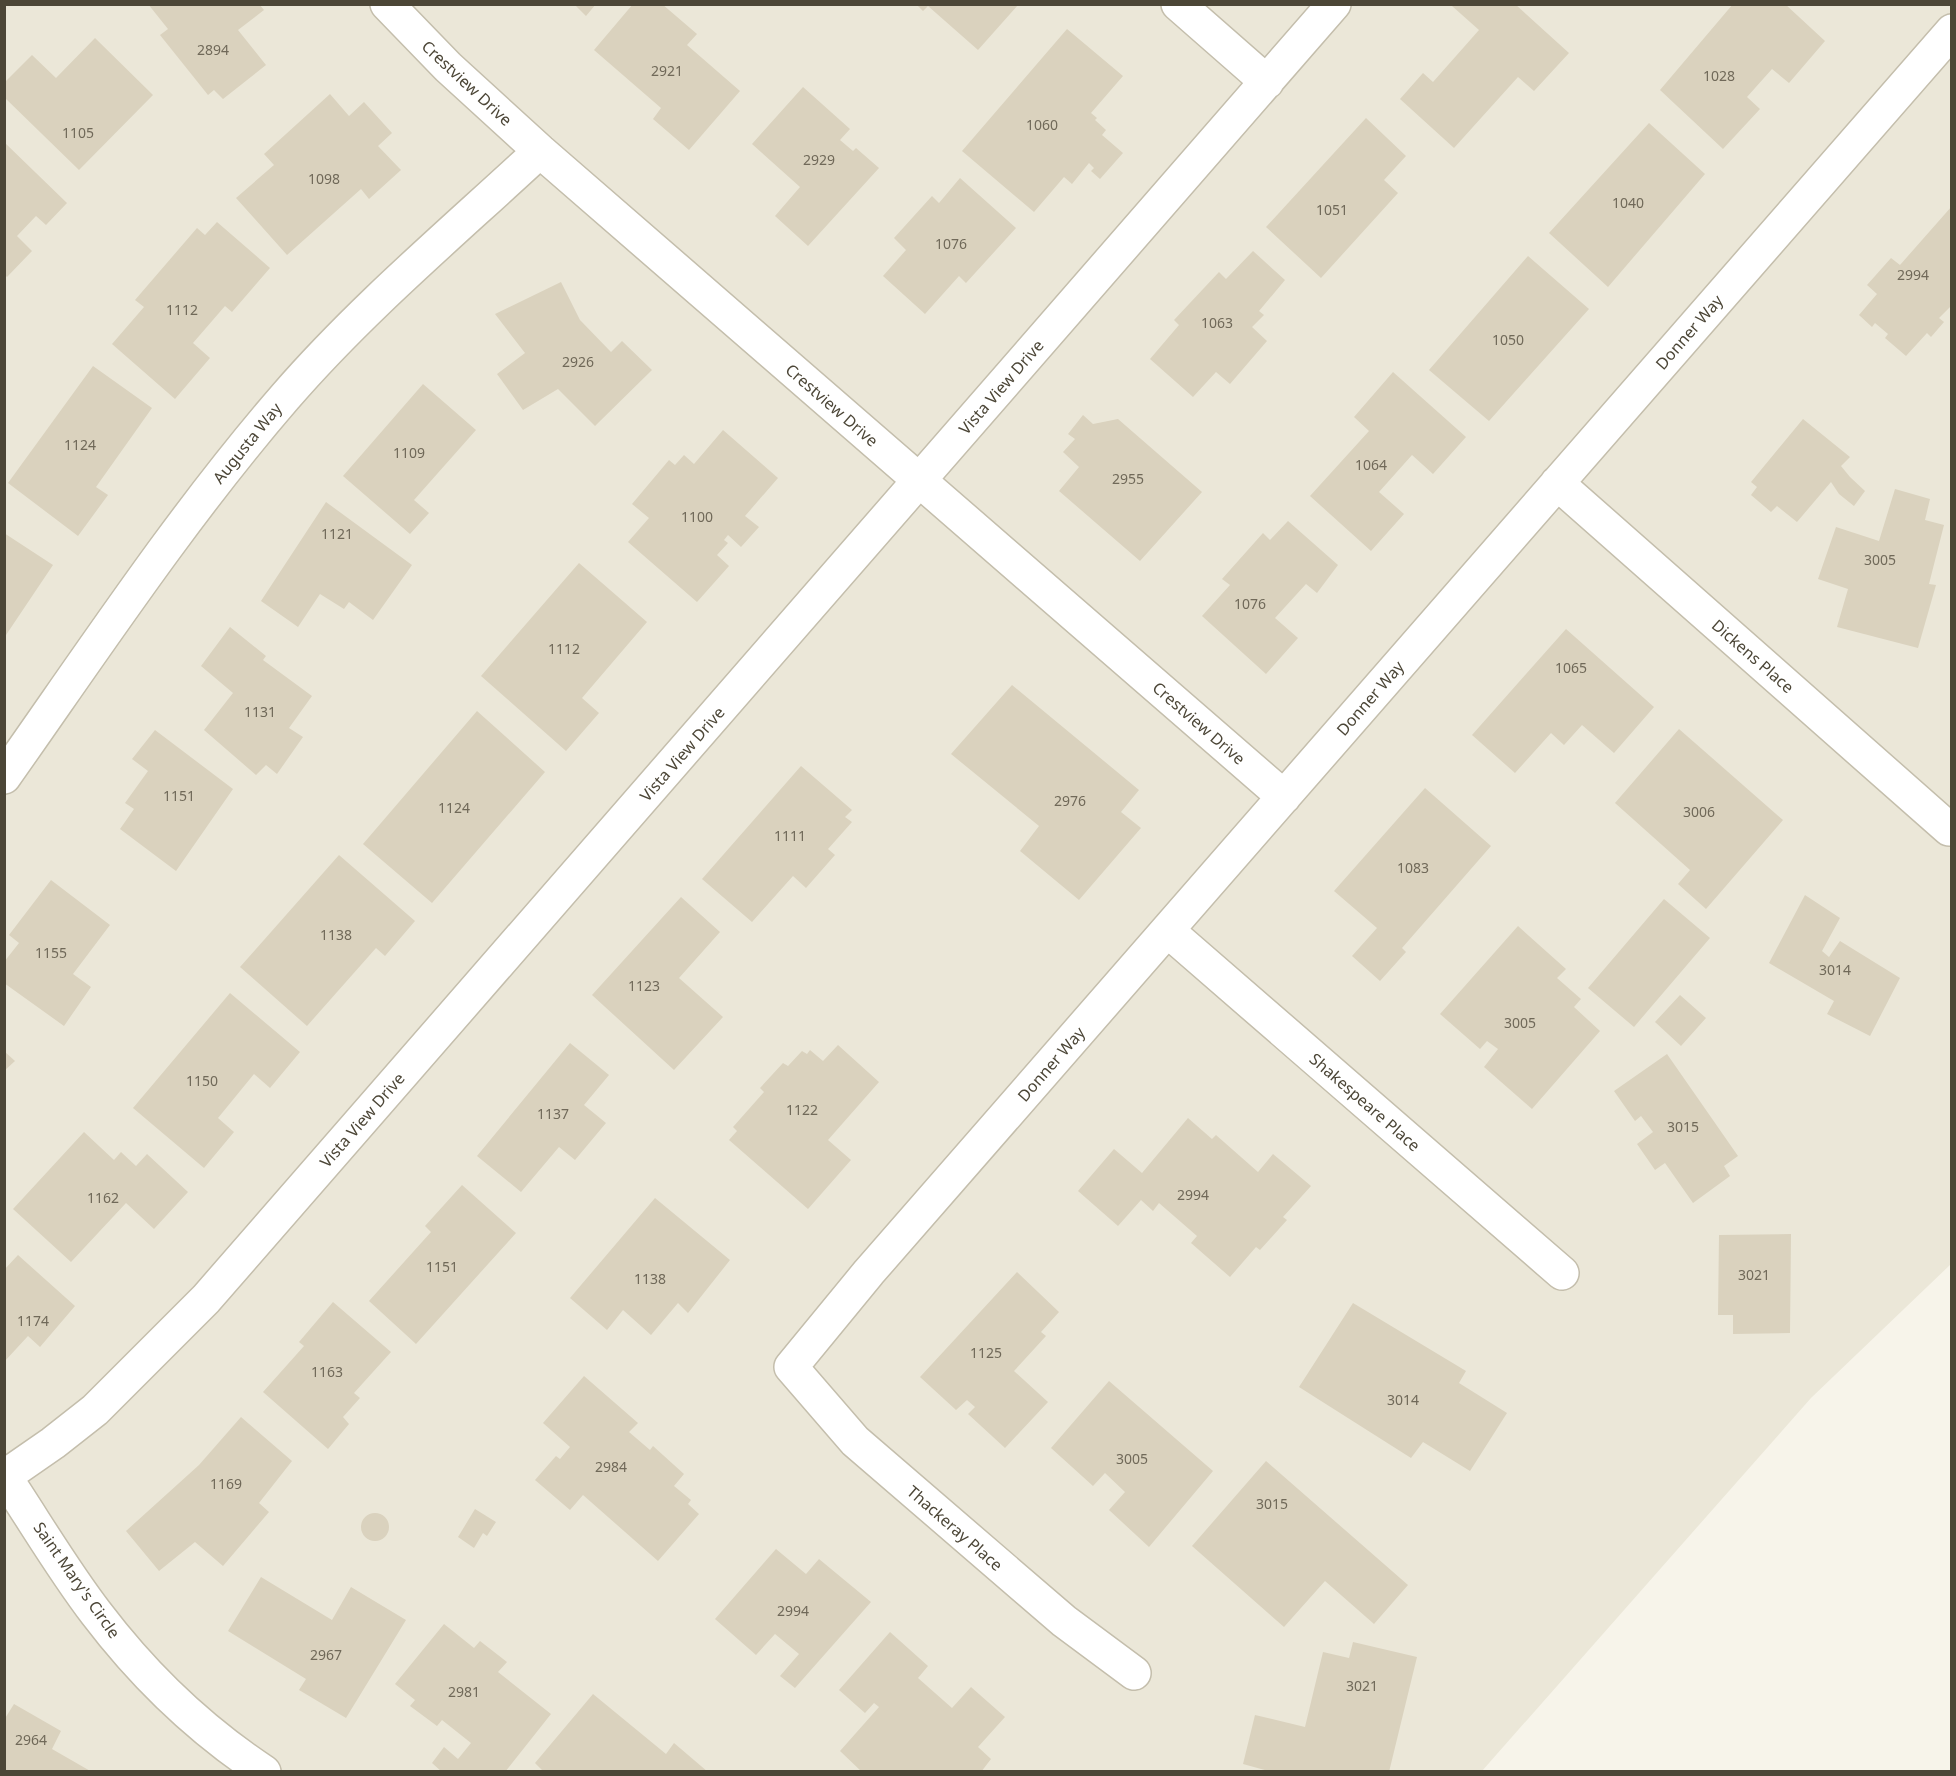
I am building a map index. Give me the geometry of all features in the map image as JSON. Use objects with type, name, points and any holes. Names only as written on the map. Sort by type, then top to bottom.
[{"type":"street","name":"Crestview Drive","points":[[387,4],[448,67],[540,151],[1284,797]]},
{"type":"street","points":[[1178,4],[1267,82]]},
{"type":"street","name":"Vista View Drive","points":[[5,1477],[95,1410],[206,1299],[1334,4]]},
{"type":"street","name":"Donner Way","points":[[791,1367],[868,1272],[1557,483],[1948,42]]},
{"type":"street","name":"Augusta Way","points":[[4,777],[173,537],[229,463],[287,395],[411,269],[540,151]]},
{"type":"street","name":"Dickens Place","points":[[1557,483],[1949,829]]},
{"type":"street","name":"Shakespeare Place","points":[[1168,931],[1562,1273]]},
{"type":"street","name":"Thackeray Place","points":[[791,1367],[855,1441],[1064,1622],[1134,1673]]},
{"type":"street","name":"Saint Mary's Circle","points":[[5,1477],[95,1612],[137,1663],[206,1729],[231,1750],[264,1772]]},
{"type":"shaded area","points":[[5,5],[1951,5],[1951,1264],[1811,1398],[1482,1771],[5,1772]]},
{"type":"building","points":[[148,4],[259,4],[264,10],[238,30],[266,65],[223,99],[214,90],[208,95],[160,35],[168,29]]},
{"type":"building","points":[[574,4],[596,4],[586,16]]},
{"type":"building","points":[[633,4],[662,4],[697,34],[687,45],[740,91],[689,150],[653,119],[661,108],[594,50]]},
{"type":"building","points":[[916,4],[1019,4],[978,50],[928,6],[923,11]]},
{"type":"building","points":[[1453,4],[1515,4],[1569,53],[1534,91],[1518,77],[1454,148],[1400,99],[1423,73],[1433,82],[1479,30],[1452,6]]},
{"type":"building","points":[[1733,4],[1785,4],[1825,41],[1789,83],[1772,69],[1747,97],[1760,109],[1723,149],[1660,90]]},
{"type":"building","points":[[1067,29],[1123,76],[1091,113],[1106,130],[1102,135],[1123,153],[1100,179],[1091,171],[1094,168],[1089,163],[1072,184],[1064,177],[1034,212],[962,151]]},
{"type":"building","points":[[95,38],[153,95],[79,170],[4,97],[4,83],[32,55],[56,78]]},
{"type":"building","points":[[803,87],[850,129],[840,140],[853,151],[856,148],[879,168],[808,246],[775,216],[800,187],[752,144]]},
{"type":"building","points":[[330,94],[349,116],[364,102],[392,133],[378,146],[401,170],[369,199],[361,189],[287,255],[236,198],[274,165],[264,154]]},
{"type":"building","points":[[1366,118],[1406,156],[1384,180],[1398,193],[1321,278],[1266,227]]},
{"type":"building","points":[[1649,123],[1705,174],[1608,287],[1549,233]]},
{"type":"building","points":[[4,142],[67,203],[46,225],[36,216],[17,236],[32,251],[7,277],[4,274]]},
{"type":"building","points":[[960,178],[1016,228],[966,283],[959,276],[925,314],[883,276],[906,250],[894,238],[932,196],[939,203]]},
{"type":"building","points":[[1952,206],[1952,305],[1939,318],[1944,322],[1931,337],[1927,333],[1906,356],[1885,338],[1888,334],[1875,323],[1872,327],[1859,315],[1877,294],[1867,285],[1891,258],[1900,265]]},
{"type":"building","points":[[217,222],[270,268],[232,312],[225,306],[193,343],[210,358],[175,399],[112,344],[144,307],[135,300],[197,228],[205,235]]},
{"type":"building","points":[[1253,251],[1285,280],[1259,311],[1264,315],[1252,327],[1267,341],[1230,384],[1216,372],[1193,397],[1150,359],[1179,325],[1174,320],[1219,272],[1226,279]]},
{"type":"building","points":[[1528,256],[1589,309],[1489,421],[1429,370]]},
{"type":"building","points":[[561,282],[580,320],[611,352],[622,341],[652,370],[595,426],[558,389],[523,410],[497,374],[525,353],[495,314]]},
{"type":"building","points":[[93,366],[152,408],[96,487],[108,495],[78,536],[8,483]]},
{"type":"building","points":[[1393,372],[1466,437],[1433,474],[1412,455],[1379,492],[1404,514],[1371,551],[1310,496],[1369,431],[1354,417]]},
{"type":"building","points":[[423,384],[476,430],[414,500],[429,513],[410,534],[343,476]]},
{"type":"building","points":[[1083,415],[1093,424],[1118,419],[1202,492],[1140,561],[1059,491],[1079,467],[1063,452],[1075,439],[1068,434]]},
{"type":"building","points":[[1803,419],[1850,457],[1841,466],[1865,491],[1854,506],[1839,494],[1831,482],[1797,522],[1777,506],[1771,512],[1751,495],[1757,487],[1751,482]]},
{"type":"building","points":[[723,430],[778,478],[745,516],[759,527],[741,547],[728,535],[724,540],[728,543],[717,555],[729,566],[697,602],[628,542],[649,518],[632,504],[669,460],[675,465],[684,455],[694,464]]},
{"type":"building","points":[[1895,489],[1930,499],[1925,520],[1944,525],[1929,584],[1936,585],[1918,648],[1837,627],[1848,589],[1818,579],[1836,527],[1879,541]]},
{"type":"building","points":[[326,502],[412,565],[373,620],[349,602],[344,609],[320,594],[298,627],[261,601]]},
{"type":"building","points":[[1288,521],[1338,565],[1317,593],[1306,584],[1275,618],[1298,638],[1266,674],[1202,616],[1230,585],[1222,579],[1263,533],[1270,540]]},
{"type":"building","points":[[4,533],[53,565],[4,638]]},
{"type":"building","points":[[579,563],[647,622],[582,698],[599,713],[566,751],[481,676]]},
{"type":"building","points":[[230,627],[266,656],[263,660],[312,696],[289,728],[303,737],[277,774],[266,765],[256,775],[204,730],[233,693],[201,666]]},
{"type":"building","points":[[1566,629],[1654,707],[1614,753],[1582,725],[1564,745],[1551,733],[1515,773],[1472,735]]},
{"type":"building","points":[[1012,685],[1139,790],[1121,812],[1141,828],[1079,900],[1020,851],[1039,826],[951,754]]},
{"type":"building","points":[[477,711],[545,772],[432,903],[363,844]]},
{"type":"building","points":[[1679,729],[1783,820],[1706,909],[1678,884],[1690,870],[1615,803]]},
{"type":"building","points":[[155,730],[233,789],[176,871],[120,829],[134,809],[125,803],[148,771],[132,759]]},
{"type":"building","points":[[801,766],[852,810],[845,817],[852,822],[828,849],[835,855],[806,888],[793,876],[752,922],[702,879]]},
{"type":"building","points":[[1425,788],[1491,846],[1402,948],[1406,952],[1380,981],[1352,956],[1377,928],[1334,891]]},
{"type":"building","points":[[339,855],[415,921],[385,956],[376,948],[307,1026],[240,967]]},
{"type":"building","points":[[51,880],[110,925],[73,974],[91,987],[64,1026],[4,983],[4,962],[19,943],[9,935]]},
{"type":"building","points":[[1805,895],[1840,918],[1822,951],[1829,957],[1840,941],[1900,978],[1870,1036],[1827,1014],[1834,1001],[1769,963]]},
{"type":"building","points":[[681,897],[720,932],[679,978],[723,1017],[674,1070],[592,995]]},
{"type":"building","points":[[1664,899],[1710,938],[1634,1027],[1588,988]]},
{"type":"building","points":[[1518,926],[1566,969],[1557,978],[1581,999],[1574,1007],[1600,1031],[1532,1109],[1484,1067],[1498,1049],[1487,1041],[1480,1049],[1440,1014]]},
{"type":"building","points":[[230,993],[300,1052],[270,1088],[254,1074],[218,1118],[234,1132],[204,1168],[133,1108]]},
{"type":"building","points":[[1680,995],[1706,1018],[1681,1046],[1655,1022]]},
{"type":"building","points":[[570,1043],[609,1075],[584,1105],[606,1123],[575,1160],[559,1147],[521,1192],[477,1156]]},
{"type":"building","points":[[838,1045],[879,1082],[828,1140],[851,1160],[808,1209],[729,1140],[737,1131],[733,1127],[764,1092],[760,1088],[783,1063],[788,1066],[802,1051],[807,1054],[810,1050],[823,1061]]},
{"type":"building","points":[[4,1051],[15,1061],[4,1071]]},
{"type":"building","points":[[1667,1054],[1738,1156],[1724,1166],[1730,1176],[1693,1203],[1665,1163],[1655,1170],[1637,1144],[1653,1132],[1641,1116],[1635,1121],[1614,1091]]},
{"type":"building","points":[[1188,1118],[1212,1139],[1216,1135],[1258,1172],[1273,1154],[1311,1186],[1283,1217],[1287,1220],[1260,1250],[1256,1247],[1230,1277],[1191,1243],[1197,1236],[1159,1203],[1153,1211],[1141,1200],[1118,1226],[1078,1191],[1114,1149],[1142,1173]]},
{"type":"building","points":[[84,1132],[114,1160],[121,1152],[136,1166],[147,1154],[188,1192],[154,1229],[126,1203],[71,1262],[13,1209]]},
{"type":"building","points":[[462,1185],[516,1233],[416,1344],[369,1301],[431,1232],[425,1226]]},
{"type":"building","points":[[655,1198],[730,1260],[688,1313],[678,1303],[651,1335],[623,1310],[607,1330],[570,1298]]},
{"type":"building","points":[[1791,1234],[1790,1333],[1733,1334],[1733,1315],[1718,1315],[1719,1235]]},
{"type":"building","points":[[18,1255],[75,1306],[40,1347],[28,1336],[4,1362],[4,1270]]},
{"type":"building","points":[[1017,1272],[1059,1312],[1041,1332],[1046,1336],[1014,1371],[1048,1402],[1005,1448],[968,1414],[975,1407],[967,1400],[956,1410],[920,1377]]},
{"type":"building","points":[[333,1302],[391,1352],[354,1393],[360,1398],[343,1417],[349,1424],[328,1449],[263,1392],[304,1346],[299,1342]]},
{"type":"building","points":[[1353,1303],[1466,1371],[1459,1383],[1507,1413],[1470,1471],[1423,1442],[1411,1458],[1299,1387]]},
{"type":"building","points":[[584,1376],[638,1423],[629,1432],[650,1450],[653,1446],[684,1474],[674,1486],[691,1500],[688,1504],[699,1514],[658,1561],[583,1495],[570,1510],[535,1480],[556,1456],[560,1459],[570,1447],[543,1423]]},
{"type":"building","points":[[1109,1381],[1213,1471],[1149,1547],[1109,1510],[1125,1492],[1105,1473],[1093,1486],[1051,1448]]},
{"type":"building","points":[[241,1417],[292,1461],[259,1503],[269,1512],[223,1566],[195,1542],[159,1571],[126,1531],[199,1465]]},
{"type":"building","points":[[1266,1461],[1408,1585],[1374,1624],[1325,1581],[1284,1627],[1192,1546]]},
{"type":"building","points":[[475,1509],[496,1522],[487,1536],[483,1533],[474,1548],[458,1537]]},
{"type":"building","points":[[375,1513],[385,1517],[389,1527],[385,1537],[375,1541],[365,1537],[361,1527],[365,1517]]},
{"type":"building","points":[[776,1549],[806,1574],[819,1559],[871,1602],[795,1688],[780,1676],[799,1654],[775,1634],[756,1655],[715,1619]]},
{"type":"building","points":[[261,1577],[332,1620],[351,1587],[406,1620],[346,1718],[299,1690],[306,1679],[228,1631]]},
{"type":"building","points":[[444,1624],[474,1648],[480,1641],[507,1662],[498,1672],[551,1714],[505,1772],[442,1772],[432,1763],[444,1747],[458,1759],[471,1743],[442,1720],[437,1726],[410,1706],[415,1700],[395,1684]]},
{"type":"building","points":[[890,1632],[928,1666],[918,1678],[952,1708],[971,1687],[1005,1717],[978,1747],[991,1759],[981,1772],[862,1772],[840,1751],[879,1707],[874,1703],[865,1713],[839,1690]]},
{"type":"building","points":[[1353,1642],[1417,1657],[1389,1772],[1272,1772],[1243,1764],[1255,1715],[1305,1727],[1323,1652],[1349,1658]]},
{"type":"building","points":[[593,1694],[666,1754],[674,1743],[708,1772],[544,1772],[535,1763]]},
{"type":"building","points":[[14,1704],[61,1731],[52,1749],[92,1772],[4,1772],[4,1720]]}]
